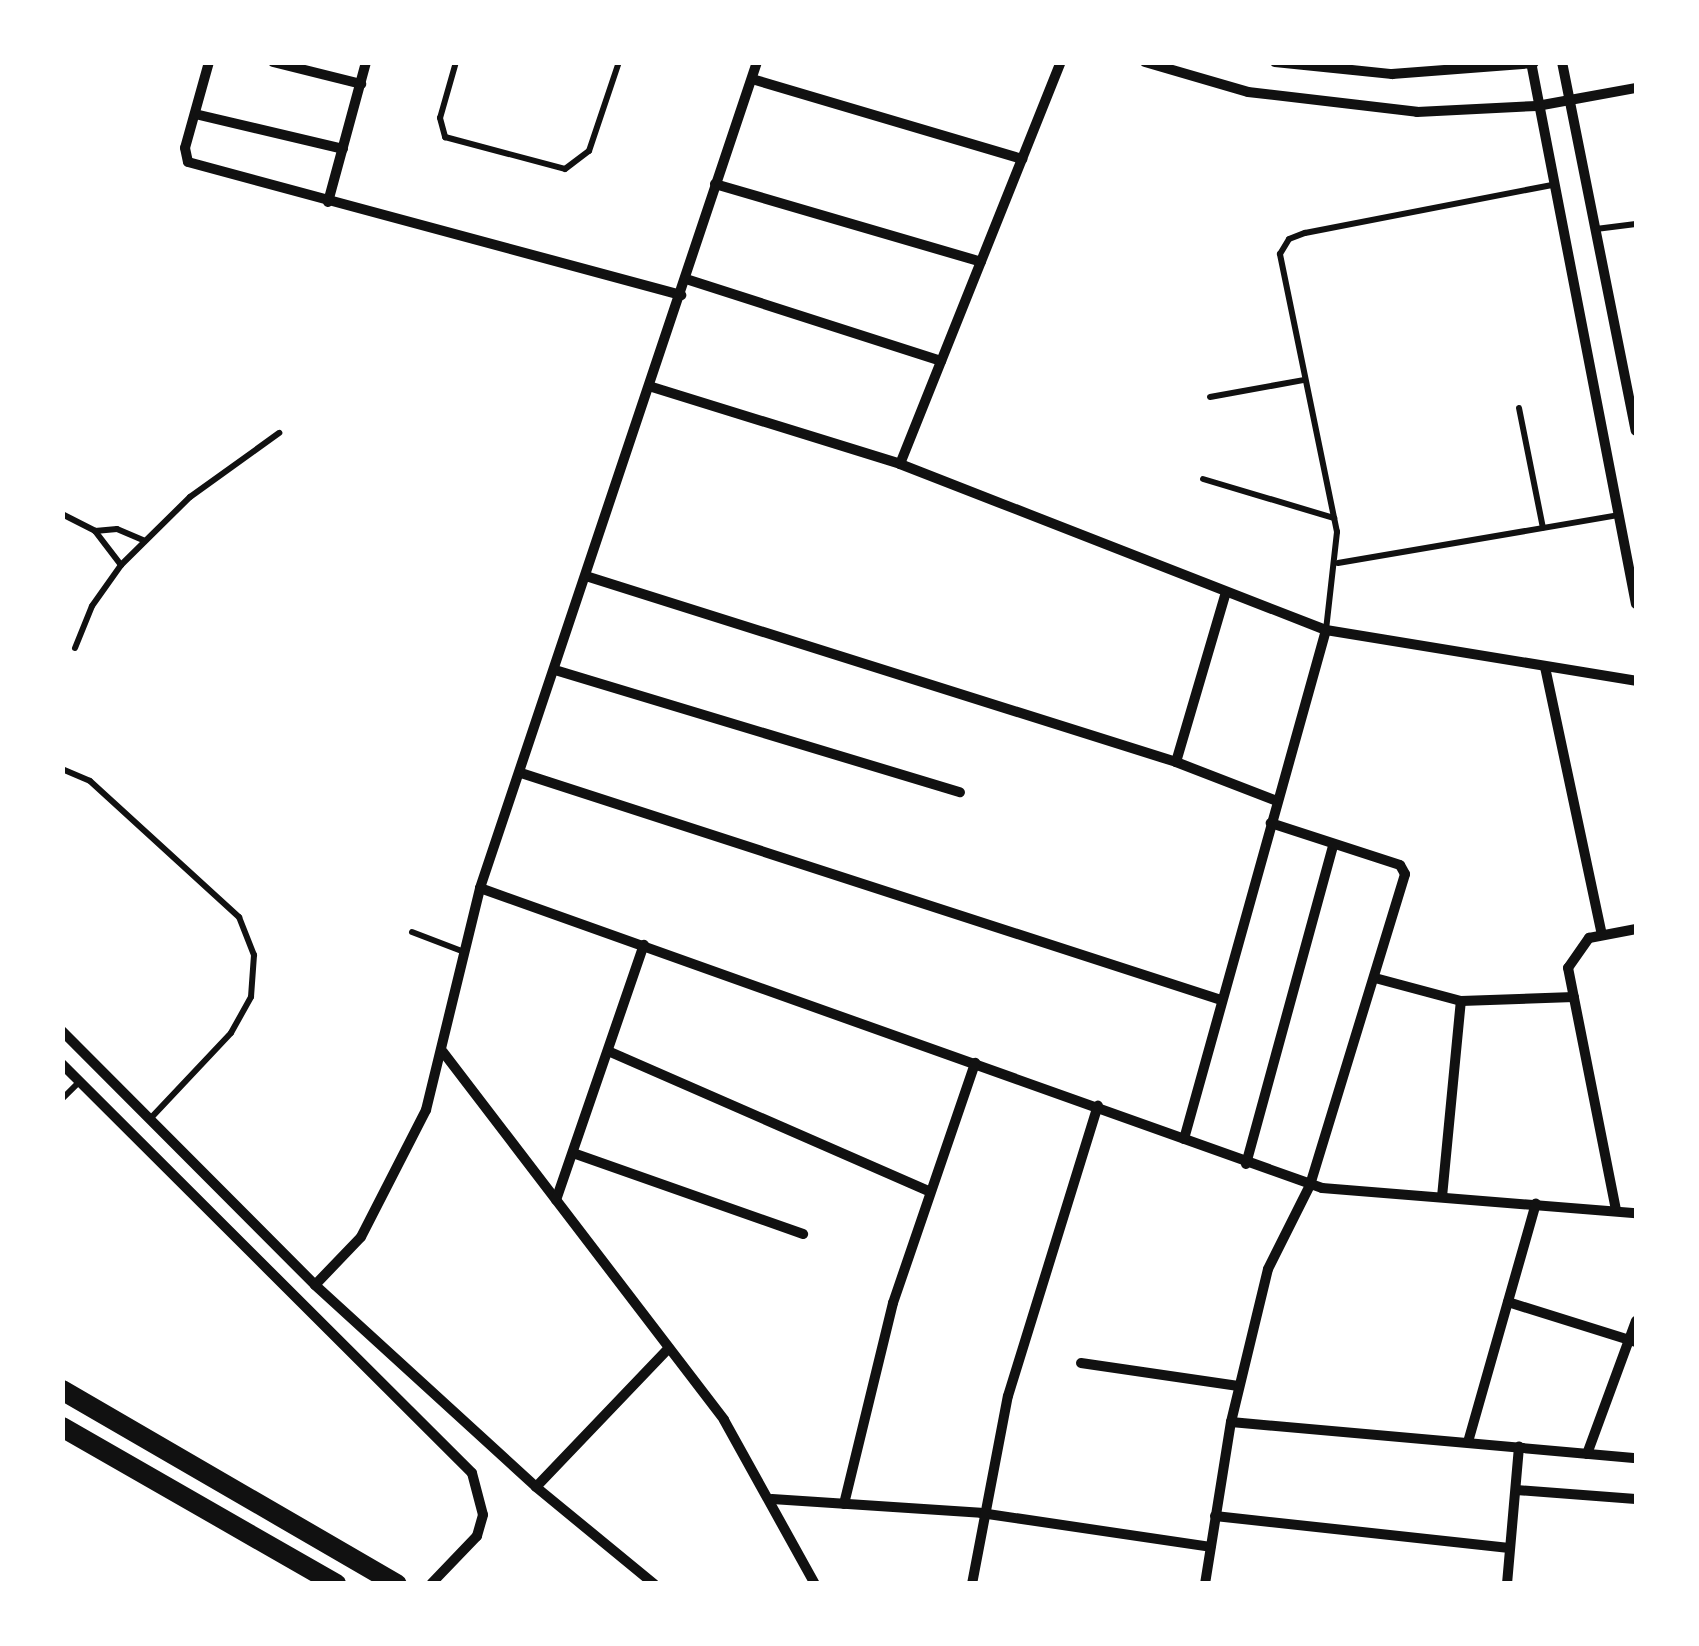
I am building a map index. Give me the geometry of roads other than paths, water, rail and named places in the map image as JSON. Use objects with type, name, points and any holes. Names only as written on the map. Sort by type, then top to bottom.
[{"type":"main road","points":[[62,1390],[397,1584]]},
{"type":"main road","points":[[62,1427],[336,1584]]},
{"type":"street","points":[[209,62],[195,114],[188,162],[681,295]]},
{"type":"street","points":[[274,62],[361,84]]},
{"type":"street","points":[[328,202],[366,62]]},
{"type":"street","points":[[316,1285],[361,1237],[397,1176],[442,1052],[480,888],[652,387],[714,184],[757,62]]},
{"type":"street","points":[[900,464],[1061,62]]},
{"type":"street","points":[[1145,62],[1248,92],[1360,109],[1537,106],[1636,88]]},
{"type":"street","points":[[1275,62],[1392,74],[1532,63],[1537,106],[1636,604]]},
{"type":"street","points":[[1562,62],[1636,431]]},
{"type":"street","points":[[752,79],[1022,159]]},
{"type":"street","points":[[195,114],[343,149]]},
{"type":"street","points":[[714,184],[981,262]]},
{"type":"street","points":[[686,278],[941,361]]},
{"type":"street","points":[[652,387],[900,464],[1326,630],[1636,681]]},
{"type":"street","points":[[588,577],[1176,762],[1278,801]]},
{"type":"street","points":[[1176,762],[1226,592]]},
{"type":"street","points":[[1184,1139],[1326,630]]},
{"type":"street","points":[[1545,667],[1602,936]]},
{"type":"street","points":[[555,670],[960,792]]},
{"type":"street","points":[[522,773],[1221,1000]]},
{"type":"street","points":[[1204,1584],[1238,1386],[1268,1270],[1310,1185],[1405,874],[1400,865],[1271,824]]},
{"type":"street","points":[[1246,1164],[1333,845]]},
{"type":"street","points":[[480,888],[1310,1185],[1636,1213]]},
{"type":"street","points":[[1616,1210],[1574,997],[1571,956],[1602,936],[1636,929]]},
{"type":"street","points":[[556,1200],[644,945]]},
{"type":"street","points":[[1375,978],[1462,1001],[1574,997]]},
{"type":"street","points":[[1442,1198],[1462,1001]]},
{"type":"street","points":[[62,1031],[316,1285],[536,1487],[654,1584]]},
{"type":"street","points":[[442,1052],[724,1420],[772,1499],[815,1584]]},
{"type":"street","points":[[608,1052],[928,1191]]},
{"type":"street","points":[[844,1504],[928,1191],[974,1063]]},
{"type":"street","points":[[62,1064],[472,1472],[482,1504],[478,1536],[431,1584]]},
{"type":"street","points":[[972,1584],[981,1513],[1008,1396],[1098,1106]]},
{"type":"street","points":[[135,1136],[148,1121]]},
{"type":"street","points":[[573,1152],[803,1234]]},
{"type":"street","points":[[1468,1442],[1536,1203]]},
{"type":"street","points":[[1508,1302],[1633,1341]]},
{"type":"street","points":[[1587,1454],[1633,1341],[1636,1321]]},
{"type":"street","points":[[536,1487],[669,1348]]},
{"type":"street","points":[[1080,1364],[1238,1386]]},
{"type":"street","points":[[1231,1422],[1636,1458]]},
{"type":"street","points":[[1507,1584],[1519,1447]]},
{"type":"street","points":[[1516,1490],[1636,1499]]},
{"type":"street","points":[[772,1499],[981,1513],[1211,1546]]},
{"type":"street","points":[[1215,1516],[1509,1548]]},
{"type":"lane","points":[[456,62],[440,118],[445,138],[565,169],[589,151],[619,62]]},
{"type":"lane","points":[[1326,630],[1338,562],[1335,519],[1280,254],[1289,240],[1553,185]]},
{"type":"lane","points":[[1596,228],[1636,224]]},
{"type":"lane","points":[[1210,398],[1304,380]]},
{"type":"lane","points":[[1519,408],[1542,528]]},
{"type":"lane","points":[[75,648],[92,606],[122,565],[190,496],[279,433]]},
{"type":"lane","points":[[1204,479],[1335,519]]},
{"type":"lane","points":[[62,514],[96,531],[122,565]]},
{"type":"lane","points":[[1338,562],[1619,515]]},
{"type":"lane","points":[[96,531],[117,529],[145,541]]},
{"type":"lane","points":[[62,769],[90,781],[239,917],[254,956],[251,997],[231,1033],[148,1121]]},
{"type":"lane","points":[[412,932],[466,952]]},
{"type":"lane","points":[[62,1099],[80,1081]]}]
